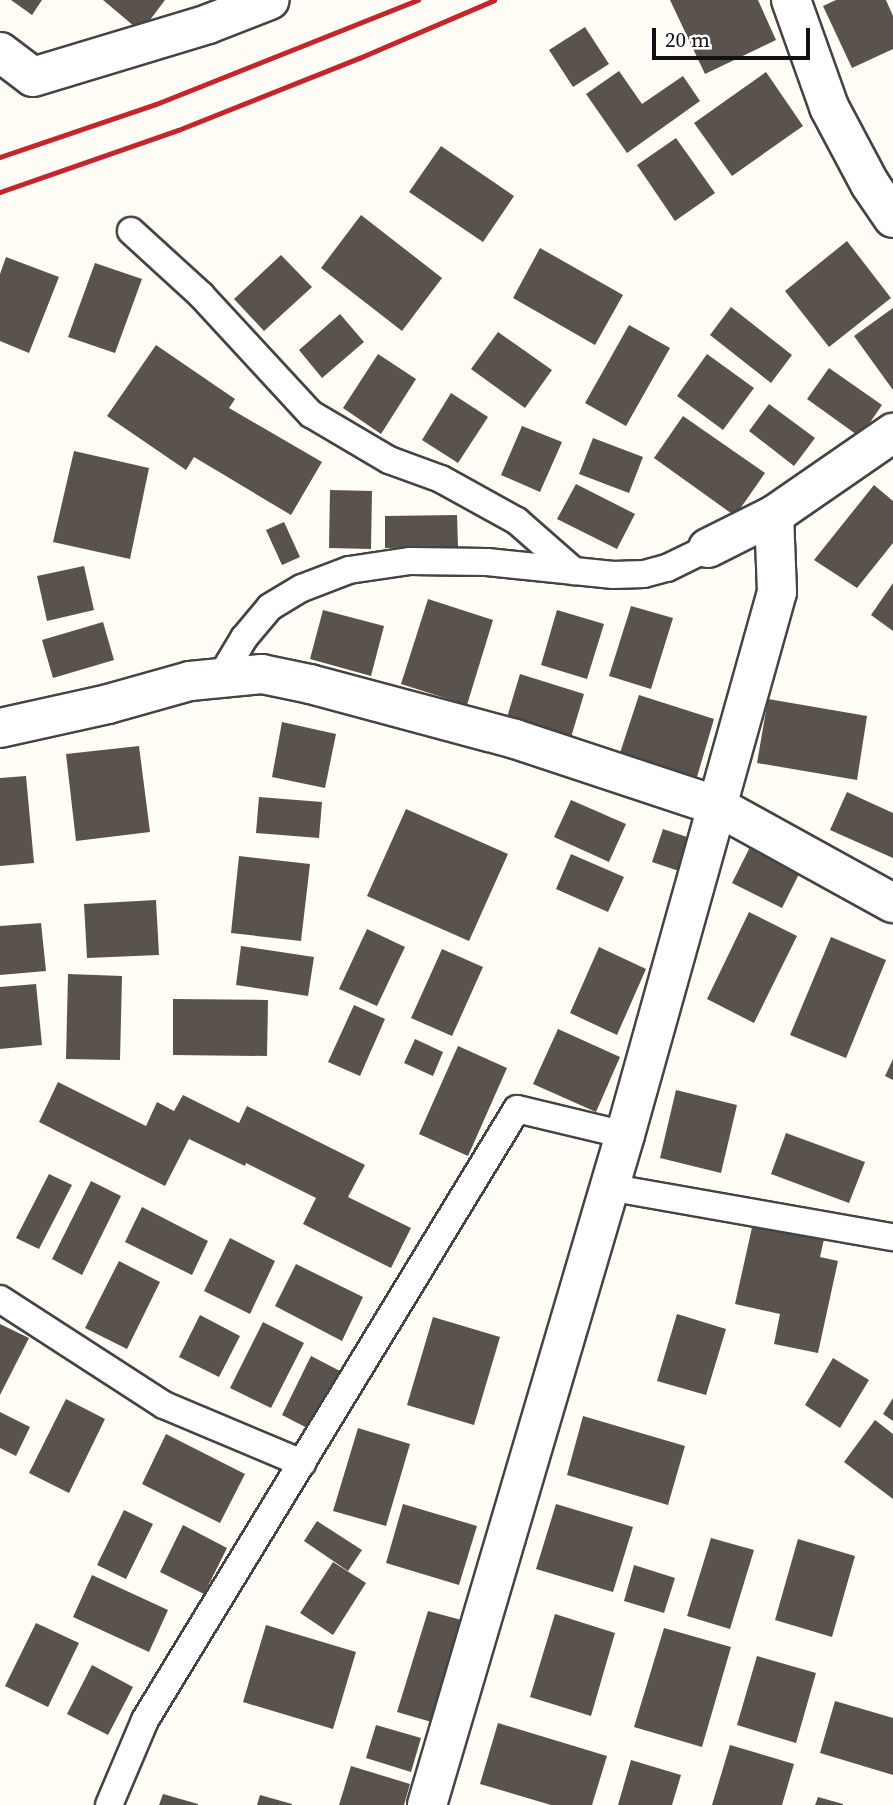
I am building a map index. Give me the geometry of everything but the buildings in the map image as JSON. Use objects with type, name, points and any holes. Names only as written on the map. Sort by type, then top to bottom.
[{"type":"street","points":[[0,52],[33,77],[208,24],[270,0]]},
{"type":"street","points":[[791,0],[829,107],[870,184],[893,218]]},
{"type":"street","points":[[708,548],[774,514],[891,438]]},
{"type":"street","points":[[427,1805],[625,1135],[778,592],[774,514]]},
{"type":"street","points":[[0,728],[108,704],[190,681],[262,674],[310,684],[515,739],[717,806],[893,903]]},
{"type":"lane","points":[[131,231],[201,295],[310,414],[389,460],[441,479],[517,522],[574,571]]},
{"type":"lane","points":[[220,678],[244,638],[270,607],[302,588],[349,570],[410,561],[487,562],[574,571],[644,574],[667,568],[708,548]]},
{"type":"lane","points":[[109,1805],[145,1720],[517,1109],[625,1135]]},
{"type":"lane","points":[[608,1187],[893,1237]]},
{"type":"lane","points":[[0,1299],[164,1405],[302,1463]]},
{"type":"railway","points":[[0,157],[156,104],[418,0]]},
{"type":"railway","points":[[0,192],[178,130],[359,58],[494,0]]}]
